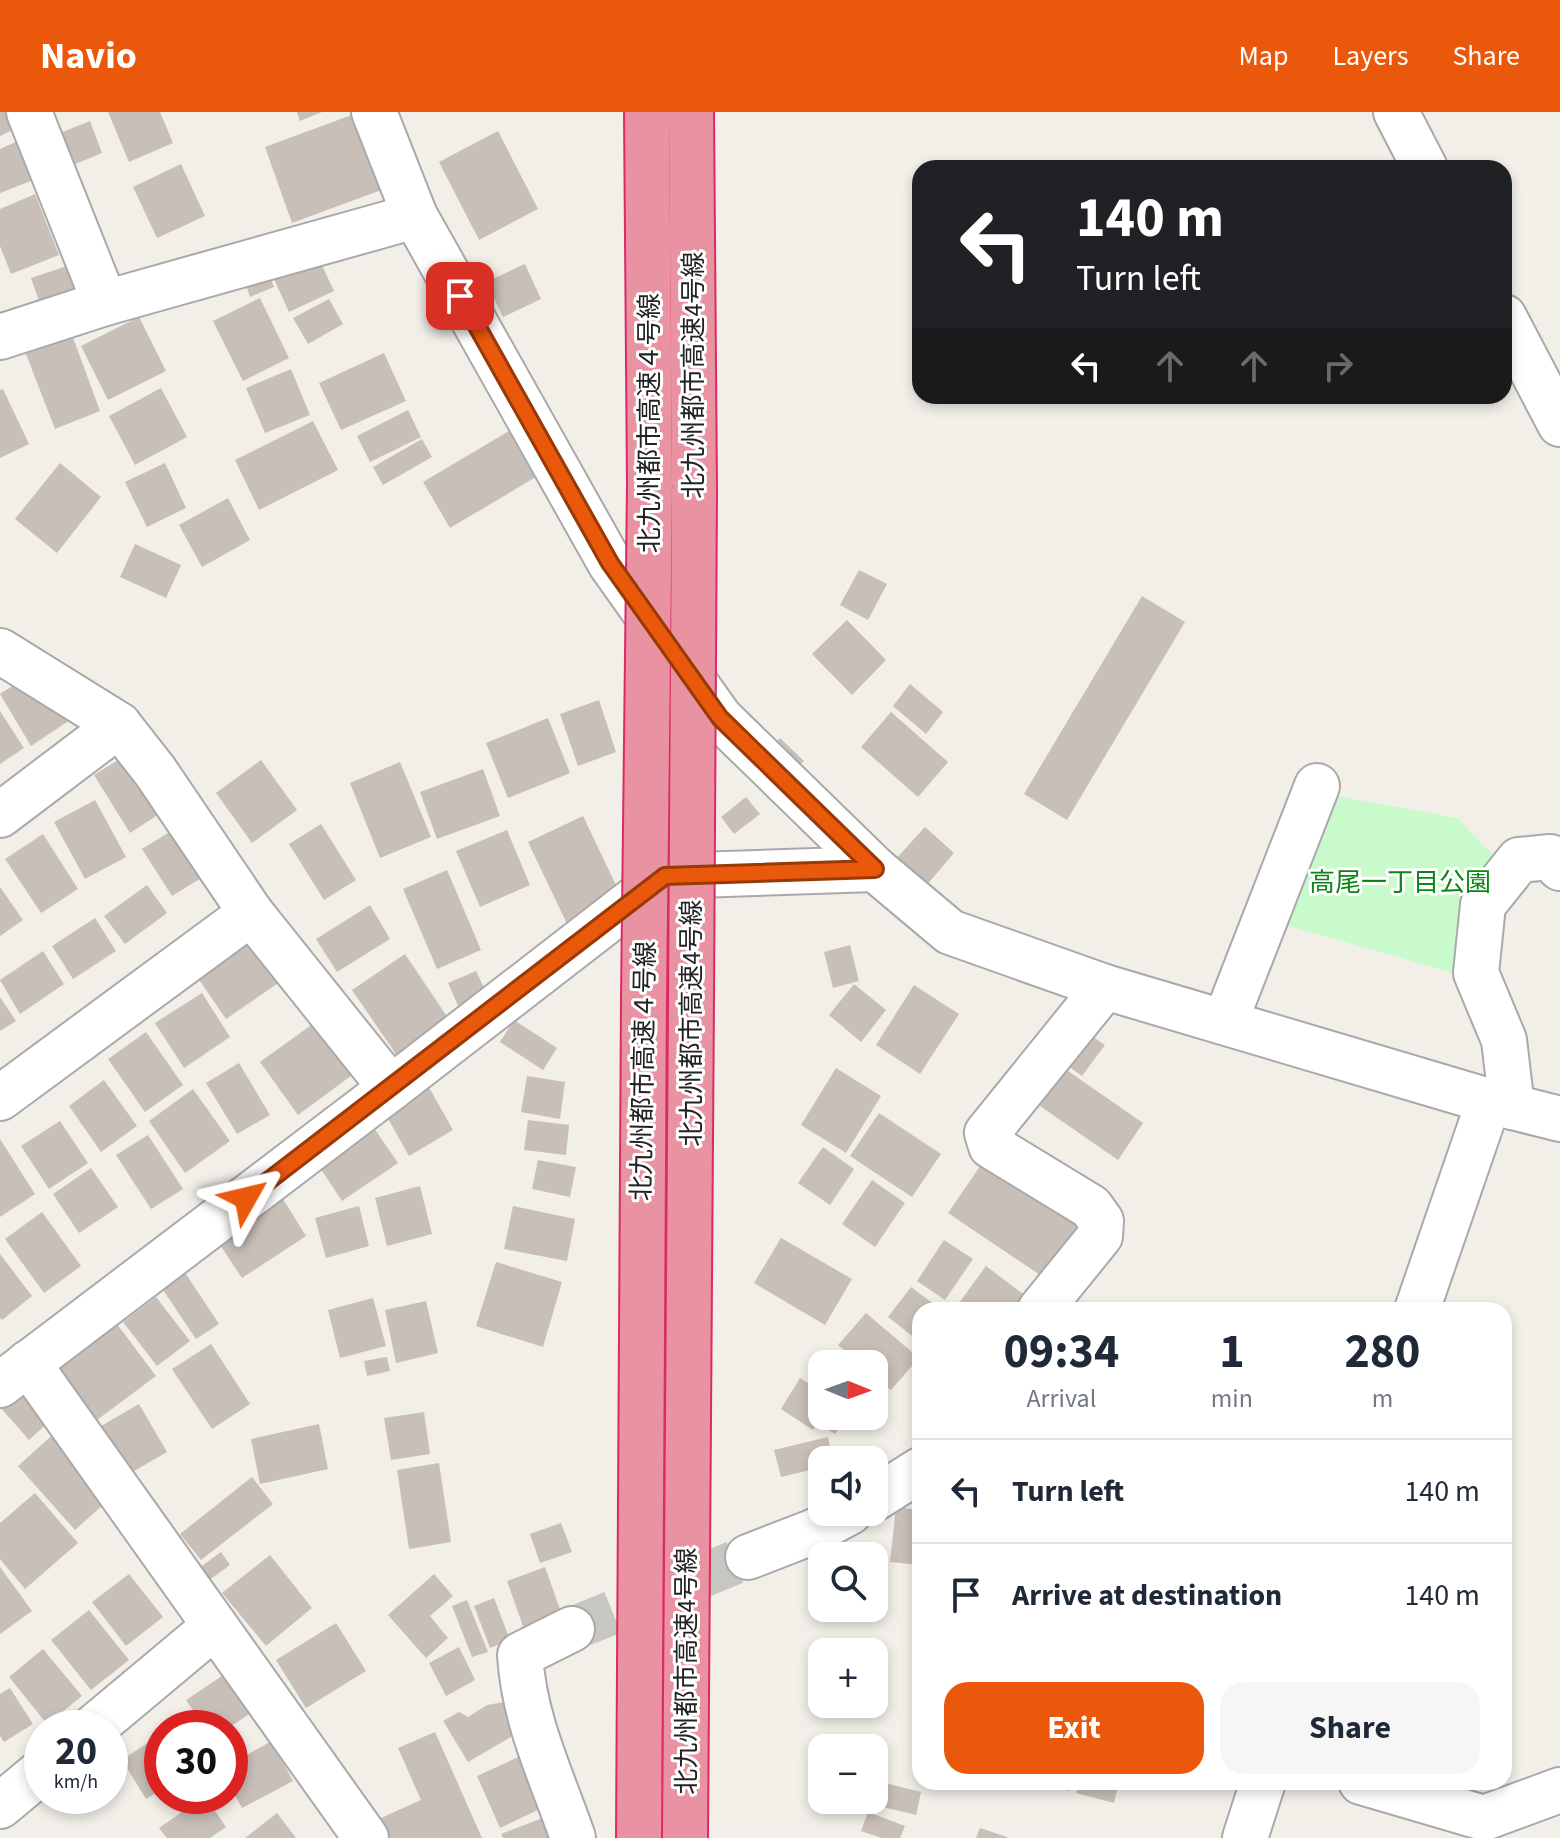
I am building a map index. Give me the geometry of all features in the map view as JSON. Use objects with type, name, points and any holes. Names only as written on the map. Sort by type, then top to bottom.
[{"type":"highway","name":"北九州都市高速４号線","points":[[639,1838],[650,485],[647,112]]},
{"type":"highway","name":"北九州都市高速4号線","points":[[685,1838],[694,490],[691,112]]},
{"type":"street","points":[[29,112],[105,303]]},
{"type":"street","points":[[374,112],[415,216],[610,563],[720,718],[875,869],[950,932],[1105,987],[1560,1119]]},
{"type":"street","points":[[1396,112],[1421,160]]},
{"type":"street","points":[[0,337],[105,303],[415,216]]},
{"type":"street","points":[[1512,332],[1560,424]]},
{"type":"street","points":[[0,651],[119,725],[155,771],[251,913],[391,1088]]},
{"type":"street","points":[[0,815],[119,725]]},
{"type":"street","points":[[1225,1022],[1317,786]]},
{"type":"street","points":[[1420,1302],[1500,1104],[1504,1040],[1476,973],[1483,905],[1519,860],[1550,857],[1560,868]]},
{"type":"street","points":[[366,1838],[215,1626],[14,1374],[665,876],[875,869]]},
{"type":"street","points":[[0,1098],[251,913]]},
{"type":"street","points":[[1046,1302],[1100,1236],[1101,1221],[1091,1207],[991,1146],[987,1133],[1105,987]]},
{"type":"street","points":[[888,1490],[912,1475]]},
{"type":"street","points":[[748,1557],[824,1526]]},
{"type":"street","points":[[115,1710],[215,1626]]},
{"type":"street","points":[[572,1629],[520,1655],[522,1686],[533,1731],[573,1838]]},
{"type":"street","points":[[0,1806],[24,1786]]},
{"type":"street","points":[[1245,1838],[1260,1790]]},
{"type":"street","points":[[1388,1790],[1484,1818],[1560,1790]]},
{"type":"green space","name":"高尾一丁目公園","points":[[1337,796],[1457,818],[1503,865],[1467,977],[1279,923]]},
{"type":"building","points":[[0,112],[12,112],[19,127],[0,136]]},
{"type":"building","points":[[108,112],[160,112],[173,143],[129,162]]},
{"type":"building","points":[[297,112],[322,112],[300,121]]},
{"type":"building","points":[[357,113],[384,189],[292,223],[265,147]]},
{"type":"building","points":[[90,121],[102,153],[68,167],[55,135]]},
{"type":"building","points":[[498,131],[538,209],[479,240],[439,162]]},
{"type":"building","points":[[25,138],[41,177],[0,193],[0,149]]},
{"type":"building","points":[[181,164],[205,216],[157,238],[133,187]]},
{"type":"building","points":[[35,194],[59,255],[11,274],[0,246],[0,209]]},
{"type":"building","points":[[318,257],[334,291],[289,312],[273,277]]},
{"type":"building","points":[[73,264],[81,287],[39,301],[31,278]]},
{"type":"building","points":[[525,264],[541,299],[503,317],[486,282]]},
{"type":"building","points":[[266,267],[274,287],[250,297],[243,276]]},
{"type":"building","points":[[260,298],[289,358],[243,381],[213,321]]},
{"type":"building","points":[[329,299],[343,324],[308,344],[293,318]]},
{"type":"building","points":[[139,317],[166,371],[108,400],[81,346]]},
{"type":"building","points":[[71,332],[100,411],[55,429],[24,349]]},
{"type":"building","points":[[384,353],[406,401],[341,430],[319,383]]},
{"type":"building","points":[[291,369],[310,415],[265,433],[246,388]]},
{"type":"building","points":[[161,388],[187,437],[135,465],[109,416]]},
{"type":"building","points":[[3,389],[29,444],[0,458],[0,390]]},
{"type":"building","points":[[408,410],[421,437],[370,462],[357,436]]},
{"type":"building","points":[[313,421],[338,470],[259,510],[235,460]]},
{"type":"building","points":[[509,431],[536,477],[450,528],[423,482]]},
{"type":"building","points":[[422,439],[432,457],[383,485],[373,467]]},
{"type":"building","points":[[60,463],[101,497],[57,553],[15,519]]},
{"type":"building","points":[[165,463],[186,508],[147,527],[125,482]]},
{"type":"building","points":[[228,498],[250,540],[202,567],[179,525]]},
{"type":"building","points":[[135,544],[181,565],[166,598],[120,577]]},
{"type":"building","points":[[859,570],[887,584],[868,620],[840,605]]},
{"type":"building","points":[[1142,596],[1185,622],[1067,820],[1024,794]]},
{"type":"building","points":[[847,620],[886,660],[852,695],[812,654]]},
{"type":"building","points":[[50,661],[82,712],[31,746],[0,694]]},
{"type":"building","points":[[910,684],[943,712],[926,734],[893,706]]},
{"type":"building","points":[[599,700],[616,752],[578,766],[560,714]]},
{"type":"building","points":[[0,711],[24,748],[0,764]]},
{"type":"building","points":[[891,712],[948,762],[918,797],[861,747]]},
{"type":"building","points":[[548,718],[570,773],[508,798],[486,743]]},
{"type":"building","points":[[780,738],[804,761],[782,784],[758,761]]},
{"type":"building","points":[[131,752],[167,809],[130,833],[94,775]]},
{"type":"building","points":[[261,760],[297,810],[252,843],[216,793]]},
{"type":"building","points":[[400,762],[431,837],[380,858],[350,783]]},
{"type":"building","points":[[483,769],[500,816],[437,839],[420,792]]},
{"type":"building","points":[[746,797],[760,814],[734,834],[721,817]]},
{"type":"building","points":[[95,800],[126,857],[85,879],[54,822]]},
{"type":"building","points":[[583,816],[624,902],[569,928],[528,842]]},
{"type":"building","points":[[321,824],[356,880],[324,900],[289,844]]},
{"type":"building","points":[[181,825],[211,872],[172,896],[142,849]]},
{"type":"building","points":[[925,827],[954,853],[925,887],[895,860]]},
{"type":"building","points":[[507,830],[530,885],[480,907],[456,851]]},
{"type":"building","points":[[43,834],[78,889],[41,913],[5,859]]},
{"type":"building","points":[[447,870],[481,950],[437,969],[403,889]]},
{"type":"building","points":[[147,885],[167,913],[125,944],[104,916]]},
{"type":"building","points":[[0,887],[23,920],[0,936]]},
{"type":"building","points":[[370,905],[390,939],[337,972],[316,939]]},
{"type":"building","points":[[95,918],[116,951],[73,979],[52,946]]},
{"type":"building","points":[[247,934],[280,982],[226,1019],[193,971]]},
{"type":"building","points":[[850,945],[859,981],[833,988],[824,952]]},
{"type":"building","points":[[43,951],[64,984],[20,1014],[0,980]]},
{"type":"building","points":[[405,954],[450,1021],[398,1057],[352,990]]},
{"type":"building","points":[[476,971],[489,998],[460,1010],[448,983]]},
{"type":"building","points":[[854,984],[886,1010],[861,1042],[829,1015]]},
{"type":"building","points":[[914,985],[959,1014],[920,1074],[876,1045]]},
{"type":"building","points":[[202,993],[230,1037],[184,1068],[155,1023]]},
{"type":"building","points":[[0,997],[16,1021],[0,1031]]},
{"type":"building","points":[[321,1018],[359,1070],[298,1115],[260,1062]]},
{"type":"building","points":[[514,1020],[557,1048],[543,1070],[500,1042]]},
{"type":"building","points":[[146,1032],[183,1085],[145,1112],[108,1059]]},
{"type":"building","points":[[1087,1033],[1105,1045],[1082,1076],[1064,1063]]},
{"type":"building","points":[[239,1063],[270,1115],[237,1134],[206,1083]]},
{"type":"building","points":[[836,1068],[881,1096],[846,1153],[801,1125]]},
{"type":"building","points":[[1065,1069],[1143,1123],[1118,1160],[1040,1106]]},
{"type":"building","points":[[527,1076],[565,1082],[560,1119],[521,1112]]},
{"type":"building","points":[[104,1080],[137,1126],[101,1152],[69,1106]]},
{"type":"building","points":[[426,1082],[453,1130],[409,1156],[382,1108]]},
{"type":"building","points":[[193,1089],[230,1141],[185,1173],[149,1121]]},
{"type":"building","points":[[879,1113],[941,1154],[912,1197],[850,1156]]},
{"type":"building","points":[[528,1120],[569,1125],[566,1155],[524,1150]]},
{"type":"building","points":[[60,1121],[88,1163],[49,1189],[21,1146]]},
{"type":"building","points":[[374,1128],[398,1163],[342,1201],[319,1166]]},
{"type":"building","points":[[148,1135],[183,1189],[151,1209],[116,1155]]},
{"type":"building","points":[[0,1139],[35,1194],[0,1217]]},
{"type":"building","points":[[823,1147],[854,1169],[830,1205],[798,1183]]},
{"type":"building","points":[[989,1153],[1083,1218],[1043,1277],[948,1213]]},
{"type":"building","points":[[538,1160],[576,1167],[570,1197],[532,1189]]},
{"type":"building","points":[[91,1168],[118,1207],[79,1233],[53,1194]]},
{"type":"building","points":[[872,1180],[905,1203],[875,1247],[842,1224]]},
{"type":"building","points":[[420,1186],[432,1234],[387,1246],[375,1198]]},
{"type":"building","points":[[283,1199],[306,1236],[242,1278],[218,1242]]},
{"type":"building","points":[[359,1206],[369,1246],[326,1258],[315,1218]]},
{"type":"building","points":[[513,1206],[575,1219],[567,1261],[504,1249]]},
{"type":"building","points":[[42,1212],[81,1266],[44,1293],[5,1239]]},
{"type":"building","points":[[781,1238],[852,1279],[825,1325],[754,1283]]},
{"type":"building","points":[[944,1240],[973,1259],[945,1300],[917,1281]]},
{"type":"building","points":[[0,1254],[32,1296],[2,1320],[0,1318]]},
{"type":"building","points":[[496,1262],[562,1282],[543,1347],[476,1326]]},
{"type":"building","points":[[986,1266],[1031,1300],[1029,1302],[960,1302]]},
{"type":"building","points":[[182,1268],[219,1324],[196,1339],[159,1284]]},
{"type":"building","points":[[911,1287],[931,1302],[912,1302],[912,1336],[888,1317]]},
{"type":"building","points":[[156,1297],[190,1341],[157,1366],[123,1322]]},
{"type":"building","points":[[373,1298],[386,1346],[340,1358],[328,1310]]},
{"type":"building","points":[[426,1301],[438,1353],[396,1363],[385,1310]]},
{"type":"building","points":[[866,1313],[912,1352],[912,1366],[891,1390],[888,1388],[888,1350],[844,1350],[838,1345]]},
{"type":"building","points":[[114,1320],[156,1376],[97,1420],[55,1364]]},
{"type":"building","points":[[211,1344],[250,1404],[212,1429],[172,1369]]},
{"type":"building","points":[[387,1357],[390,1371],[367,1376],[364,1361]]},
{"type":"building","points":[[800,1378],[808,1383],[808,1427],[781,1409]]},
{"type":"building","points":[[22,1388],[50,1421],[29,1440],[0,1407]]},
{"type":"building","points":[[139,1404],[167,1452],[129,1474],[101,1426]]},
{"type":"building","points":[[424,1412],[430,1454],[391,1460],[384,1418]]},
{"type":"building","points":[[319,1424],[328,1469],[260,1484],[251,1439]]},
{"type":"building","points":[[58,1430],[115,1494],[75,1530],[18,1466]]},
{"type":"building","points":[[828,1437],[830,1446],[808,1446],[808,1470],[781,1477],[774,1450]]},
{"type":"building","points":[[439,1463],[451,1542],[409,1549],[397,1470]]},
{"type":"building","points":[[252,1477],[273,1504],[201,1560],[180,1534]]},
{"type":"building","points":[[35,1493],[78,1543],[25,1589],[0,1559],[0,1523]]},
{"type":"building","points":[[896,1507],[912,1509],[912,1564],[890,1562]]},
{"type":"building","points":[[561,1523],[572,1552],[540,1563],[530,1534]]},
{"type":"building","points":[[221,1552],[230,1565],[208,1581],[199,1568]]},
{"type":"building","points":[[270,1555],[312,1608],[266,1646],[222,1593]]},
{"type":"building","points":[[0,1567],[32,1611],[0,1634]]},
{"type":"building","points":[[545,1567],[562,1615],[524,1629],[507,1581]]},
{"type":"building","points":[[129,1574],[163,1617],[126,1646],[92,1602]]},
{"type":"building","points":[[434,1574],[453,1596],[430,1616],[448,1638],[426,1658],[388,1615]]},
{"type":"building","points":[[494,1598],[510,1640],[490,1648],[474,1606]]},
{"type":"building","points":[[467,1600],[488,1652],[472,1657],[452,1606]]},
{"type":"building","points":[[89,1610],[129,1660],[91,1690],[51,1640]]},
{"type":"building","points":[[336,1623],[366,1671],[306,1708],[276,1660]]},
{"type":"building","points":[[459,1647],[475,1680],[446,1696],[429,1663]]},
{"type":"building","points":[[43,1649],[82,1696],[64,1710],[36,1710],[9,1677]]},
{"type":"building","points":[[234,1668],[260,1707],[248,1715],[248,1710],[193,1710],[186,1700]]},
{"type":"building","points":[[10,1688],[24,1710],[24,1730],[4,1742],[0,1736],[0,1694]]},
{"type":"building","points":[[504,1702],[521,1731],[468,1762],[443,1721],[459,1712],[468,1717],[487,1705]]},
{"type":"building","points":[[435,1732],[482,1838],[390,1838],[381,1818],[421,1800],[398,1748]]},
{"type":"building","points":[[272,1741],[293,1781],[248,1805],[248,1754]]},
{"type":"building","points":[[144,1745],[144,1796],[128,1770],[128,1756]]},
{"type":"building","points":[[523,1755],[546,1806],[500,1828],[477,1776]]},
{"type":"building","points":[[888,1784],[921,1792],[916,1815],[888,1808]]},
{"type":"building","points":[[1077,1790],[1117,1790],[1114,1803],[1076,1793]]},
{"type":"building","points":[[277,1813],[296,1838],[245,1838]]},
{"type":"building","points":[[179,1814],[217,1814],[226,1827],[210,1838],[167,1838],[159,1828]]},
{"type":"building","points":[[867,1814],[905,1826],[900,1838],[882,1838],[861,1831]]},
{"type":"building","points":[[548,1816],[556,1838],[503,1838],[501,1834]]},
{"type":"building","points":[[980,1828],[1007,1837],[1007,1838],[976,1838]]},
{"type":"tunnel","points":[[572,1629],[748,1557]]},
{"type":"route","points":[[246,1198],[665,876],[875,869],[720,718],[610,563],[460,296]]}]
